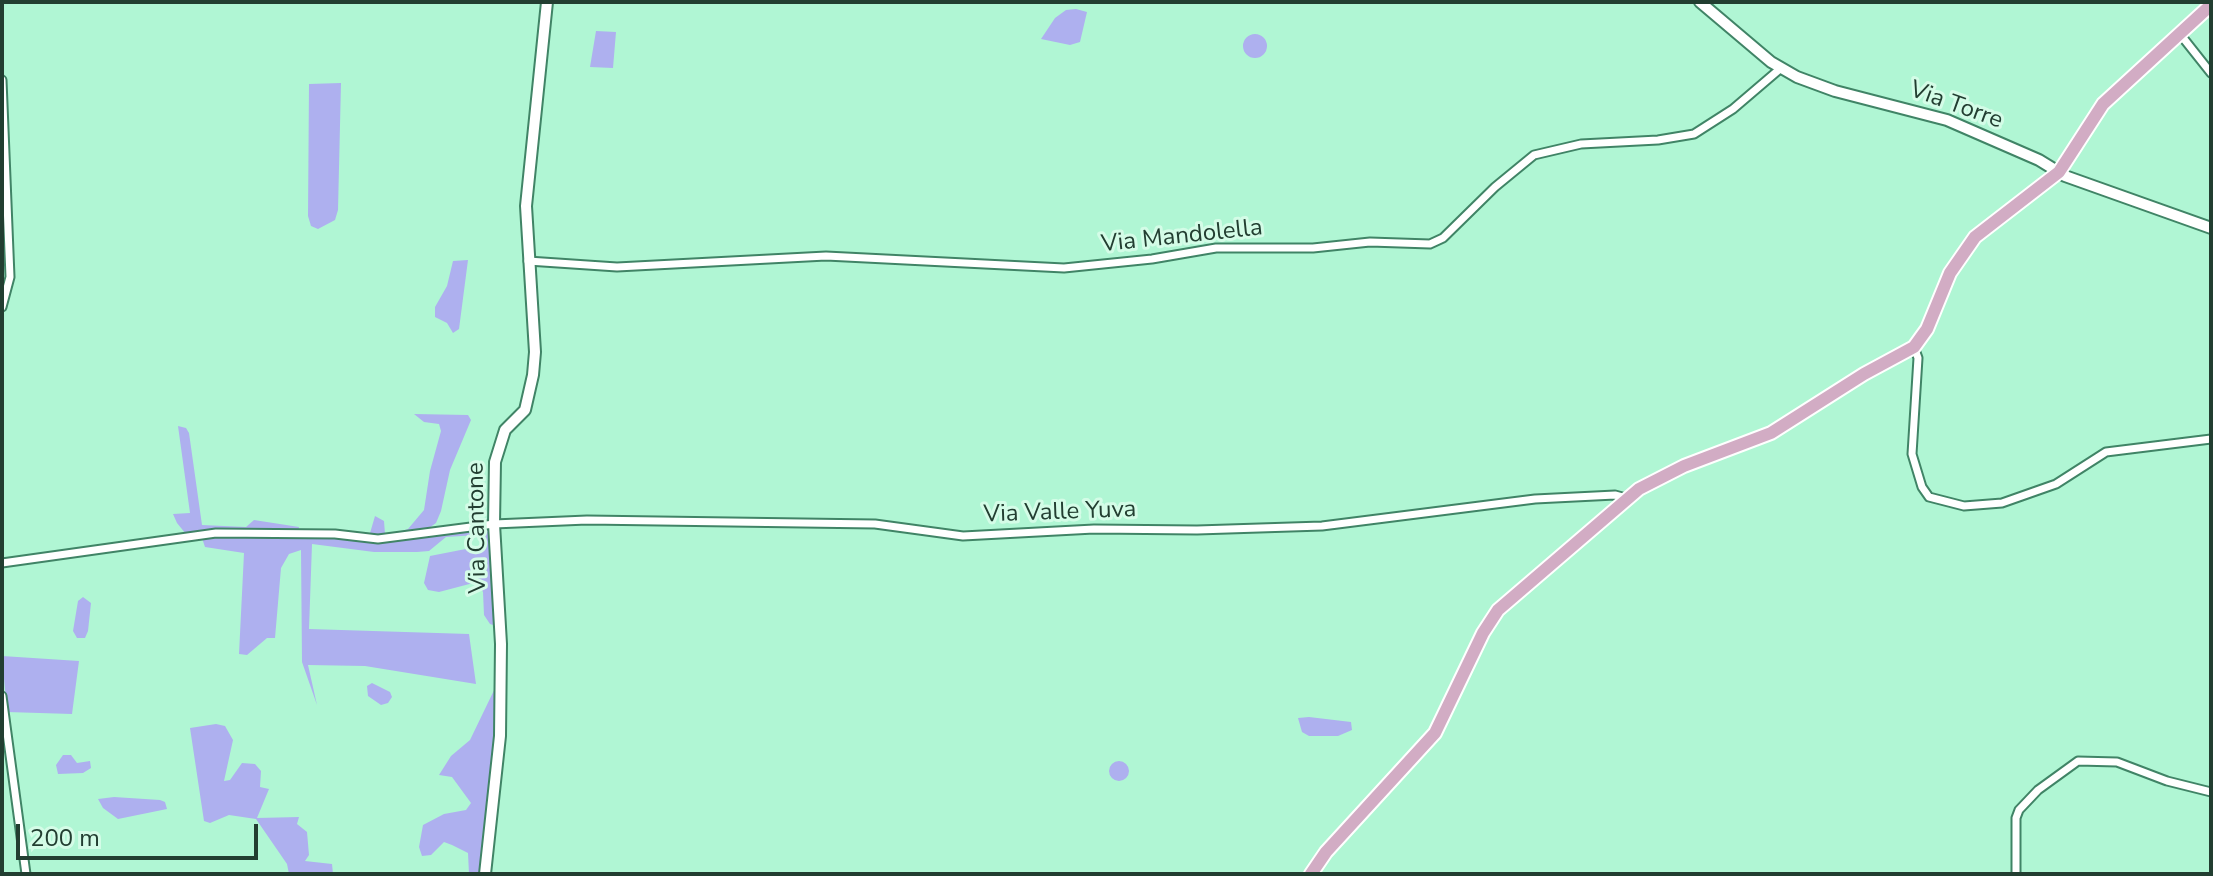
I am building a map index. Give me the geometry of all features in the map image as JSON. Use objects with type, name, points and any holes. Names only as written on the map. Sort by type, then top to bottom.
[{"type":"main road","name":"Via Cantone","points":[[485,874],[500,736],[501,644],[494,524],[497,449],[505,430],[525,410],[533,375],[535,352],[526,206],[547,2]]},
{"type":"main road","name":"Via Torre","points":[[1700,2],[1781,68],[1835,91],[1947,120],[2059,172],[2211,228]]},
{"type":"main road","points":[[1311,874],[1336,841],[1435,733],[1483,633],[1498,610],[1626,498],[1666,474],[1771,433],[1864,374],[1914,347],[1927,329],[1950,273],[1966,249],[1993,221],[2059,172],[2103,104],[2211,5]]},
{"type":"street","points":[[2180,34],[2211,73]]},
{"type":"street","name":"Via Mandolella","points":[[528,261],[617,267],[826,256],[1064,268],[1152,259],[1216,248],[1430,244],[1443,238],[1495,187],[1534,155],[1570,146],[1694,134],[1733,109],[1781,68]]},
{"type":"street","points":[[2,80],[10,277],[2,307]]},
{"type":"street","points":[[1914,347],[1918,358],[1912,454],[1922,487],[1929,497],[1964,506],[2002,503],[2056,484],[2106,452],[2211,439]]},
{"type":"street","name":"Via Valle Yuva","points":[[2,563],[216,533],[335,534],[378,539],[494,524],[587,520],[875,524],[963,536],[1094,529],[1322,526],[1535,499],[1615,495],[1626,498]]},
{"type":"street","points":[[2,696],[26,874]]},
{"type":"street","points":[[2016,874],[2016,818],[2019,810],[2038,790],[2078,761],[2117,762],[2167,781],[2211,792]]},
{"type":"shaded area","points":[[1066,10],[1087,12],[1080,42],[1070,45],[1041,39],[1055,18]]},
{"type":"shaded area","points":[[596,31],[616,32],[613,68],[590,67]]},
{"type":"shaded area","points":[[1255,34],[1263,38],[1267,46],[1263,54],[1255,58],[1247,54],[1243,46],[1247,38]]},
{"type":"shaded area","points":[[341,83],[338,210],[335,220],[318,229],[311,226],[308,216],[309,84]]},
{"type":"shaded area","points":[[468,260],[459,329],[453,333],[447,323],[435,317],[435,307],[447,286],[453,261]]},
{"type":"shaded area","points":[[414,414],[468,415],[471,420],[450,470],[441,511],[436,523],[429,528],[429,535],[490,528],[499,627],[490,624],[484,615],[483,592],[477,582],[439,592],[428,590],[424,583],[430,556],[481,546],[478,535],[446,537],[429,551],[417,552],[374,552],[312,544],[309,629],[469,634],[476,684],[365,666],[308,665],[317,705],[302,662],[301,550],[289,554],[281,568],[275,638],[267,638],[247,655],[239,654],[244,553],[205,547],[202,538],[190,539],[177,523],[173,514],[190,513],[178,426],[186,428],[189,433],[202,525],[246,527],[254,520],[299,527],[298,536],[368,540],[375,516],[384,521],[385,534],[390,535],[408,529],[424,510],[441,431],[439,424],[424,422]]},
{"type":"shaded area","points":[[83,597],[91,603],[88,631],[85,638],[77,638],[73,631],[78,601]]},
{"type":"shaded area","points":[[2,656],[79,661],[72,714],[7,712]]},
{"type":"shaded area","points":[[498,682],[497,738],[483,874],[469,874],[468,853],[444,842],[431,855],[422,856],[419,847],[423,825],[444,814],[466,810],[471,803],[452,777],[439,775],[451,756],[470,740]]},
{"type":"shaded area","points":[[372,683],[390,692],[392,697],[388,703],[381,705],[368,696],[367,686]]},
{"type":"shaded area","points":[[1298,718],[1351,722],[1352,730],[1338,736],[1309,736],[1302,732]]},
{"type":"shaded area","points":[[216,724],[225,726],[233,740],[224,781],[230,780],[242,763],[255,764],[261,771],[260,787],[269,789],[257,818],[299,817],[297,824],[307,832],[309,855],[305,861],[332,864],[333,874],[289,874],[287,864],[256,819],[229,815],[210,823],[204,821],[190,728]]},
{"type":"shaded area","points":[[63,755],[71,755],[77,763],[90,761],[91,768],[83,773],[58,774],[56,765]]},
{"type":"shaded area","points":[[1119,761],[1126,764],[1129,771],[1126,778],[1119,781],[1112,778],[1109,771],[1112,764]]},
{"type":"shaded area","points":[[98,799],[160,800],[165,802],[167,809],[118,819],[103,808]]}]
